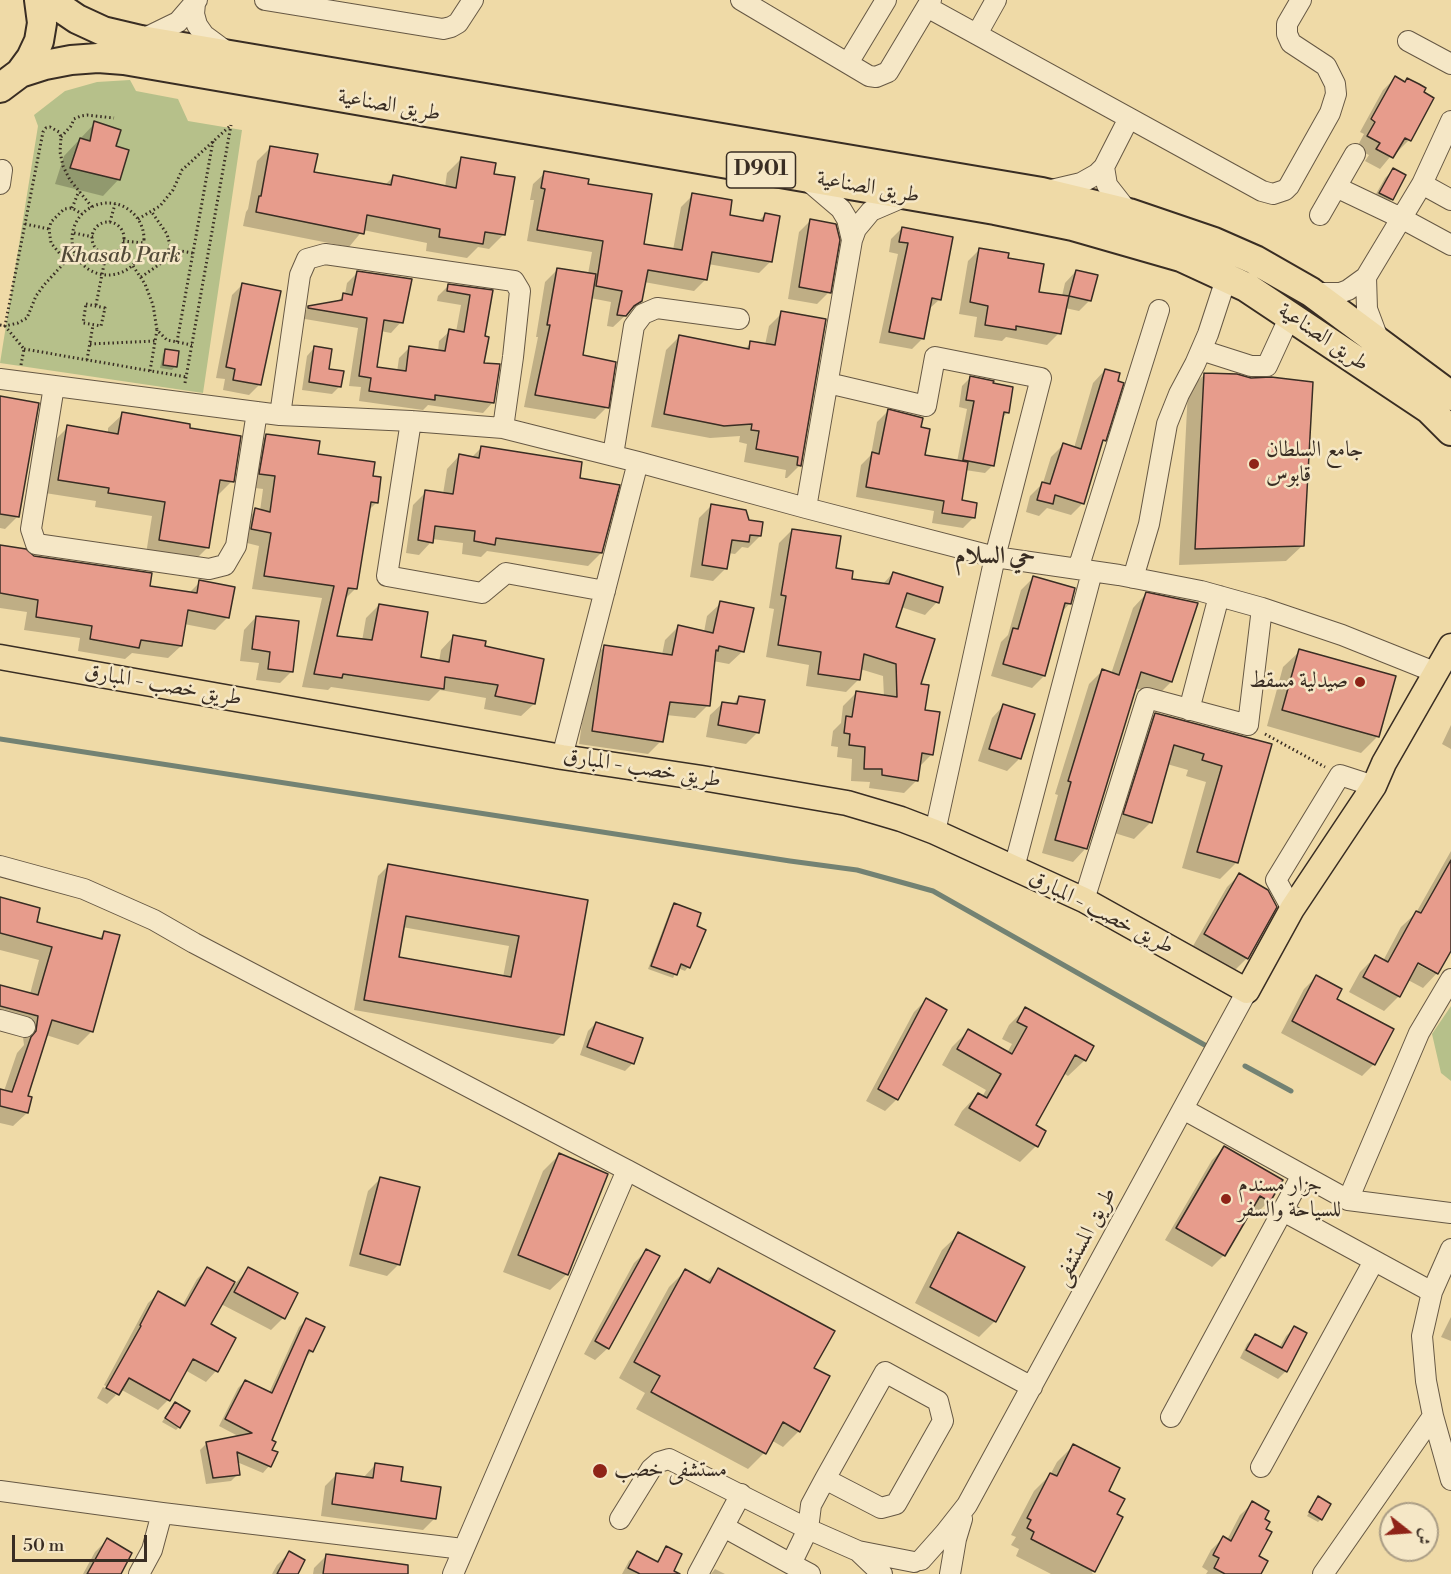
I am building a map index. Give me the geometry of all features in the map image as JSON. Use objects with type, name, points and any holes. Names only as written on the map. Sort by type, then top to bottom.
[{"type":"highway","name":"D901","points":[[10,81],[31,58],[39,41],[42,22],[39,0]]},
{"type":"highway","name":"طريق الصناعية","points":[[49,0],[77,19],[94,27],[141,40],[1042,192],[1129,213],[1172,226],[1245,255],[1311,292],[1451,396]]},
{"type":"highway","name":"طريق الصناعية","points":[[10,81],[45,65],[71,60],[98,58],[124,60],[908,195],[1073,226],[1181,257],[1246,287],[1430,409],[1451,431]]},
{"type":"main road","points":[[1247,991],[1292,909],[1374,786],[1384,764],[1451,646]]},
{"type":"main road","name":"طريق خصب - المبارق","points":[[0,657],[562,758],[702,778],[847,803],[935,832],[1084,900],[1247,991]]},
{"type":"street","points":[[272,0],[442,29],[458,22],[473,0]]},
{"type":"street","points":[[741,0],[869,76],[876,77],[888,72],[929,3],[977,34],[1262,191],[1274,194],[1285,190],[1330,113],[1336,94],[1335,84],[1326,66],[1291,43],[1287,34],[1287,24],[1301,0]]},
{"type":"street","points":[[848,63],[886,0]]},
{"type":"street","points":[[977,34],[996,0]]},
{"type":"street","points":[[141,40],[178,22],[196,1]]},
{"type":"street","points":[[196,1],[194,14],[204,35],[233,56]]},
{"type":"street","points":[[1408,41],[1451,64]]},
{"type":"street","points":[[1042,192],[1081,183],[1097,174],[1104,167],[1129,118]]},
{"type":"street","points":[[1311,292],[1341,293],[1365,277],[1422,184],[1451,121]]},
{"type":"street","points":[[1320,215],[1355,154]]},
{"type":"street","points":[[1104,167],[1107,185],[1129,213]]},
{"type":"street","points":[[804,177],[841,209],[847,219],[852,240]]},
{"type":"street","points":[[1422,184],[1451,200]]},
{"type":"street","points":[[1336,187],[1451,244]]},
{"type":"street","points":[[806,508],[852,240],[856,229],[871,212],[908,195]]},
{"type":"street","points":[[280,415],[300,275],[308,259],[325,254],[514,281],[520,291],[502,428]]},
{"type":"street","points":[[1365,277],[1367,309],[1379,342]]},
{"type":"street","points":[[1133,578],[1149,524],[1167,424],[1201,350],[1226,279]]},
{"type":"street","points":[[613,455],[634,326],[643,314],[657,308],[739,319]]},
{"type":"street","points":[[1014,868],[1085,571],[1159,310]]},
{"type":"street","points":[[1201,350],[1251,366],[1267,366],[1290,316]]},
{"type":"street","points":[[828,383],[926,406],[935,357],[1041,378],[995,557],[935,832]]},
{"type":"street","points":[[9,380],[280,415],[502,428],[613,455],[995,557],[1133,578],[1219,596],[1345,627],[1437,673]]},
{"type":"street","points":[[54,386],[31,529],[36,544],[209,569],[225,565],[236,546],[257,412]]},
{"type":"street","points":[[411,421],[387,576],[482,593],[506,573],[605,591]]},
{"type":"street","points":[[562,758],[638,462]]},
{"type":"street","points":[[1189,710],[1219,596]]},
{"type":"street","points":[[1084,900],[1147,698],[1248,725],[1262,608]]},
{"type":"street","points":[[1292,909],[1276,880],[1340,775],[1374,786]]},
{"type":"street","points":[[0,866],[84,890],[154,920],[1032,1387]]},
{"type":"street","points":[[1348,1200],[1419,1033],[1451,979]]},
{"type":"street","name":"طريق المستشفى","points":[[912,1565],[945,1533],[967,1505],[1247,991]]},
{"type":"street","points":[[0,1020],[25,1027]]},
{"type":"street","points":[[1183,1109],[1348,1200],[1451,1213]]},
{"type":"street","points":[[453,1574],[627,1170]]},
{"type":"street","points":[[1171,1417],[1302,1175]]},
{"type":"street","points":[[1283,1211],[1432,1292]]},
{"type":"street","points":[[1451,1249],[1432,1292],[1422,1336],[1426,1381],[1433,1416],[1451,1480]]},
{"type":"street","points":[[1261,1467],[1374,1261]]},
{"type":"street","points":[[791,1564],[808,1528],[811,1505],[825,1479],[885,1372],[939,1401],[943,1420],[896,1504],[881,1508],[825,1479]]},
{"type":"street","points":[[1323,1574],[1433,1416]]},
{"type":"street","points":[[620,1519],[651,1469],[659,1462],[669,1459],[858,1551],[912,1565],[938,1562],[949,1574]]},
{"type":"street","points":[[0,1491],[463,1549]]},
{"type":"street","points":[[698,1574],[741,1494]]},
{"type":"street","name":"طريق المستشفى","points":[[949,1574],[956,1539],[967,1505]]},
{"type":"street","points":[[140,1574],[152,1550],[162,1513]]},
{"type":"street","points":[[724,1527],[810,1574]]},
{"type":"street","points":[[858,1551],[882,1574]]},
{"type":"path","points":[[92,207],[63,166],[60,152],[61,137],[74,119],[81,116],[114,118]]},
{"type":"path","points":[[138,219],[160,206],[173,190],[182,170],[231,125],[182,403]]},
{"type":"path","points":[[5,326],[43,132],[46,128],[54,128],[61,137]]},
{"type":"path","points":[[177,342],[213,141]]},
{"type":"path","points":[[72,208],[79,191]]},
{"type":"path","points":[[106,203],[115,204],[130,210],[138,219],[143,231],[144,243],[133,265],[122,272],[102,274],[86,268],[76,255],[73,249],[73,232],[82,214],[92,207],[106,203]]},
{"type":"path","points":[[110,223],[115,204]]},
{"type":"path","points":[[66,261],[51,243],[49,229],[57,215],[64,209],[72,208],[82,214]]},
{"type":"path","points":[[141,278],[166,260],[169,249],[167,234],[151,211]]},
{"type":"path","points":[[110,223],[122,230],[123,241],[118,250],[106,254],[96,249],[93,237],[97,227],[110,223]]},
{"type":"path","points":[[25,224],[49,229]]},
{"type":"path","points":[[73,232],[93,237]]},
{"type":"path","points":[[123,241],[144,243]]},
{"type":"path","points":[[169,249],[193,253]]},
{"type":"path","points":[[96,306],[106,254]]},
{"type":"path","points":[[0,325],[18,323],[27,318],[40,291],[66,261],[76,255]]},
{"type":"path","points":[[133,265],[156,313],[158,330],[150,371]]},
{"type":"path","points":[[86,304],[105,308],[101,326],[93,325],[82,323],[86,304]]},
{"type":"path","points":[[87,360],[93,325]]},
{"type":"path","points":[[5,326],[24,349],[186,377]]},
{"type":"path","points":[[158,330],[167,340],[192,345]]},
{"type":"path","points":[[90,344],[155,341]]},
{"type":"path","points":[[9,380],[24,349]]},
{"type":"path","points":[[1248,725],[1340,775]]},
{"type":"green space","name":"Khasab Park","points":[[130,80],[136,91],[178,99],[188,121],[242,130],[203,393],[0,363],[38,126],[34,115],[65,91],[97,82]]},
{"type":"green space","points":[[1451,1006],[1451,1081],[1441,1073],[1432,1034]]},
{"type":"building","points":[[1395,76],[1405,82],[1407,78],[1419,84],[1426,88],[1424,92],[1434,98],[1411,141],[1405,138],[1393,158],[1376,149],[1380,143],[1367,136],[1375,122],[1371,119]]},
{"type":"building","points":[[94,121],[121,130],[116,146],[129,150],[120,180],[70,168],[80,138],[90,141]]},
{"type":"building","points":[[270,146],[318,154],[314,172],[391,185],[393,175],[456,188],[461,157],[496,163],[494,174],[515,177],[505,235],[485,232],[483,244],[439,237],[440,229],[367,215],[364,234],[256,212]]},
{"type":"building","points":[[1393,168],[1406,175],[1393,200],[1379,193]]},
{"type":"building","points":[[544,171],[589,179],[588,184],[652,194],[644,244],[682,250],[692,193],[732,200],[730,215],[763,221],[765,213],[780,216],[772,262],[712,252],[707,280],[648,270],[642,301],[634,306],[626,316],[617,315],[622,291],[596,286],[603,241],[537,230],[545,189],[541,188]]},
{"type":"building","points":[[810,219],[836,224],[840,240],[831,293],[799,287]]},
{"type":"building","points":[[902,227],[953,237],[941,300],[932,298],[924,339],[889,332],[908,243],[899,242]]},
{"type":"building","points":[[979,248],[1009,253],[1008,258],[1044,264],[1039,292],[1069,296],[1061,334],[1016,326],[1016,330],[985,325],[988,306],[970,302]]},
{"type":"building","points":[[557,268],[596,274],[583,355],[616,362],[609,408],[535,395],[550,325],[547,325]]},
{"type":"building","points":[[1076,270],[1098,275],[1091,301],[1069,296]]},
{"type":"building","points":[[357,271],[412,279],[403,323],[384,320],[377,367],[406,371],[409,346],[445,351],[449,329],[464,332],[470,295],[447,291],[448,284],[493,290],[485,336],[489,337],[484,363],[500,364],[494,403],[435,395],[435,400],[369,391],[371,378],[359,376],[367,318],[308,308],[308,306],[342,300],[343,293],[352,295]]},
{"type":"building","points":[[242,283],[281,291],[261,385],[233,380],[235,369],[226,367]]},
{"type":"building","points":[[781,311],[826,319],[801,466],[797,465],[798,457],[756,449],[759,431],[751,430],[752,424],[724,426],[664,414],[679,335],[749,349],[750,341],[775,345]]},
{"type":"building","points":[[314,346],[332,349],[329,369],[344,371],[341,387],[309,382]]},
{"type":"building","points":[[165,349],[179,351],[177,367],[163,365]]},
{"type":"building","points":[[1105,369],[1120,373],[1118,381],[1124,383],[1106,441],[1103,440],[1084,504],[1055,495],[1053,504],[1037,500],[1042,482],[1050,484],[1063,443],[1081,449]]},
{"type":"building","name":"جامع السلطان قابوس","points":[[1204,373],[1313,382],[1304,546],[1195,549]]},
{"type":"building","points":[[970,376],[1013,387],[1009,413],[1004,412],[994,466],[963,460],[974,401],[966,400]]},
{"type":"building","points":[[0,396],[39,403],[19,517],[0,514]]},
{"type":"building","points":[[888,409],[923,418],[921,427],[930,429],[925,455],[968,462],[962,500],[977,503],[975,518],[942,513],[944,501],[866,487],[872,452],[879,454]]},
{"type":"building","points":[[122,412],[190,424],[190,428],[241,436],[234,482],[220,480],[209,548],[159,540],[165,502],[108,493],[109,488],[58,480],[67,425],[118,434]]},
{"type":"building","points":[[266,434],[320,441],[318,454],[375,462],[373,476],[381,477],[378,503],[371,502],[357,589],[348,588],[337,636],[372,640],[379,604],[428,612],[421,657],[449,662],[453,635],[486,641],[485,646],[544,659],[535,704],[495,696],[498,685],[445,677],[444,689],[343,674],[342,678],[314,674],[334,586],[264,576],[271,533],[251,529],[255,508],[270,512],[275,476],[259,474]]},
{"type":"building","points":[[481,446],[582,462],[580,478],[620,485],[602,553],[496,538],[495,545],[474,541],[475,531],[435,526],[433,543],[418,540],[425,490],[453,494],[459,454],[479,458]]},
{"type":"building","points":[[711,504],[746,510],[749,520],[763,522],[761,536],[750,535],[749,542],[732,540],[727,569],[702,565]]},
{"type":"building","points":[[792,529],[841,536],[836,568],[853,571],[852,579],[889,584],[893,572],[943,587],[939,603],[907,593],[896,627],[935,639],[921,684],[929,685],[925,710],[940,712],[933,755],[922,753],[918,781],[882,775],[882,769],[864,769],[865,747],[849,745],[850,734],[844,733],[846,716],[852,717],[856,691],[897,697],[896,664],[864,654],[860,680],[818,674],[821,652],[778,645],[786,596],[781,595]]},
{"type":"building","points":[[0,545],[26,549],[34,556],[152,573],[150,586],[197,593],[199,580],[235,587],[229,618],[188,610],[182,646],[141,640],[139,648],[90,639],[92,626],[36,617],[38,600],[0,593]]},
{"type":"building","points":[[1033,576],[1075,588],[1071,604],[1065,603],[1045,676],[1003,664],[1013,628],[1018,629]]},
{"type":"building","points":[[1146,592],[1198,603],[1172,682],[1141,672],[1087,849],[1055,840],[1071,782],[1068,781],[1102,669],[1119,675]]},
{"type":"building","points":[[720,601],[754,608],[744,652],[719,646],[718,651],[716,650],[710,706],[670,702],[663,742],[592,731],[604,645],[672,655],[678,625],[713,633]]},
{"type":"building","points":[[256,616],[299,621],[293,672],[268,669],[270,652],[252,649]]},
{"type":"building","points":[[1299,649],[1396,676],[1379,737],[1282,710]]},
{"type":"building","points":[[739,696],[765,700],[759,733],[718,725],[722,702],[737,704]]},
{"type":"building","points":[[1003,704],[1035,714],[1021,759],[989,749]]},
{"type":"building","points":[[1155,713],[1272,744],[1238,863],[1197,852],[1222,766],[1202,760],[1204,754],[1174,745],[1152,823],[1123,814]]},
{"type":"building","points":[[1451,860],[1451,951],[1438,974],[1418,963],[1400,997],[1363,977],[1375,955],[1388,962],[1416,911],[1421,913]]},
{"type":"building","points":[[388,864],[588,900],[564,1035],[364,1000]],"holes":[[[406,916],[519,936],[511,977],[399,957]]]},
{"type":"building","points":[[1239,873],[1268,890],[1277,907],[1248,959],[1204,934]]},
{"type":"building","points":[[0,897],[40,908],[37,922],[102,939],[104,931],[120,935],[93,1032],[52,1020],[28,1096],[32,1097],[28,1113],[0,1106],[0,1089],[12,1092],[31,1037],[36,1031],[38,1016],[0,1006],[0,985],[38,995],[52,947],[0,933]]},
{"type":"building","points":[[674,903],[701,913],[697,926],[706,930],[690,968],[681,964],[677,975],[651,966]]},
{"type":"building","points":[[1316,975],[1342,989],[1337,999],[1394,1029],[1375,1065],[1292,1021]]},
{"type":"building","points":[[926,998],[947,1010],[898,1100],[878,1089]]},
{"type":"building","points":[[1025,1007],[1094,1046],[1086,1061],[1075,1055],[1036,1125],[1046,1131],[1038,1147],[969,1108],[978,1093],[987,1098],[1001,1074],[957,1049],[968,1029],[1012,1054],[1027,1027],[1017,1022]]},
{"type":"building","points":[[596,1022],[643,1038],[634,1064],[587,1047]]},
{"type":"building","name":"جزار مسندم للسياحة والسفر","points":[[1224,1146],[1283,1180],[1270,1202],[1260,1196],[1225,1256],[1176,1228]]},
{"type":"building","points":[[559,1153],[608,1174],[568,1275],[518,1255]]},
{"type":"building","points":[[380,1177],[420,1187],[400,1265],[360,1254]]},
{"type":"building","points":[[958,1232],[1025,1267],[996,1322],[930,1287]]},
{"type":"building","points":[[646,1249],[660,1256],[609,1349],[595,1341]]},
{"type":"building","points":[[207,1267],[235,1282],[211,1324],[236,1338],[218,1372],[193,1359],[170,1401],[129,1378],[119,1395],[106,1388],[158,1291],[185,1306]]},
{"type":"building","points":[[248,1267],[298,1293],[285,1319],[234,1292]]},
{"type":"building","points":[[718,1268],[835,1331],[814,1368],[830,1376],[800,1432],[783,1422],[766,1454],[651,1392],[660,1376],[634,1362],[685,1269],[710,1283]]},
{"type":"building","points":[[306,1318],[325,1327],[313,1352],[309,1350],[272,1440],[276,1442],[272,1450],[278,1452],[271,1467],[237,1452],[240,1475],[213,1478],[206,1442],[252,1433],[225,1419],[245,1380],[272,1393]]},
{"type":"building","points":[[1294,1326],[1307,1333],[1287,1372],[1246,1350],[1255,1334],[1282,1348]]},
{"type":"building","points":[[175,1402],[190,1411],[180,1428],[165,1418]]},
{"type":"building","points":[[1073,1444],[1120,1468],[1109,1491],[1125,1499],[1117,1514],[1123,1517],[1095,1572],[1031,1539],[1034,1532],[1027,1528],[1031,1520],[1027,1518],[1050,1473],[1057,1476]]},
{"type":"building","points":[[375,1463],[403,1467],[401,1481],[441,1487],[436,1519],[332,1504],[336,1473],[373,1478]]},
{"type":"building","points":[[1318,1496],[1331,1504],[1322,1520],[1309,1512]]},
{"type":"building","points":[[1252,1501],[1269,1511],[1265,1519],[1270,1522],[1266,1529],[1272,1532],[1259,1556],[1268,1561],[1261,1574],[1225,1574],[1214,1568],[1219,1558],[1213,1555],[1223,1536],[1231,1541]]},
{"type":"building","points":[[107,1538],[132,1553],[121,1574],[87,1574]]},
{"type":"building","points":[[666,1546],[682,1554],[674,1571],[680,1574],[640,1574],[628,1568],[637,1551],[658,1562]]},
{"type":"building","points":[[289,1551],[305,1560],[298,1574],[277,1574]]},
{"type":"building","points":[[326,1554],[408,1565],[408,1574],[323,1574]]},
{"type":"waterway","points":[[0,739],[857,870],[933,891],[1210,1048]]},
{"type":"waterway","points":[[1245,1066],[1291,1091]]},
{"type":"place","name":"جامع السلطان قابوس","points":[[1254,464]]},
{"type":"place","name":"صيدلية مسقط","points":[[1360,682]]},
{"type":"place","name":"جزار مسندم للسياحة والسفر","points":[[1226,1199]]},
{"type":"place","name":"مستشفى خصب","points":[[600,1471]]},
{"type":"district","name":"حي السلام","points":[[995,557]]}]
